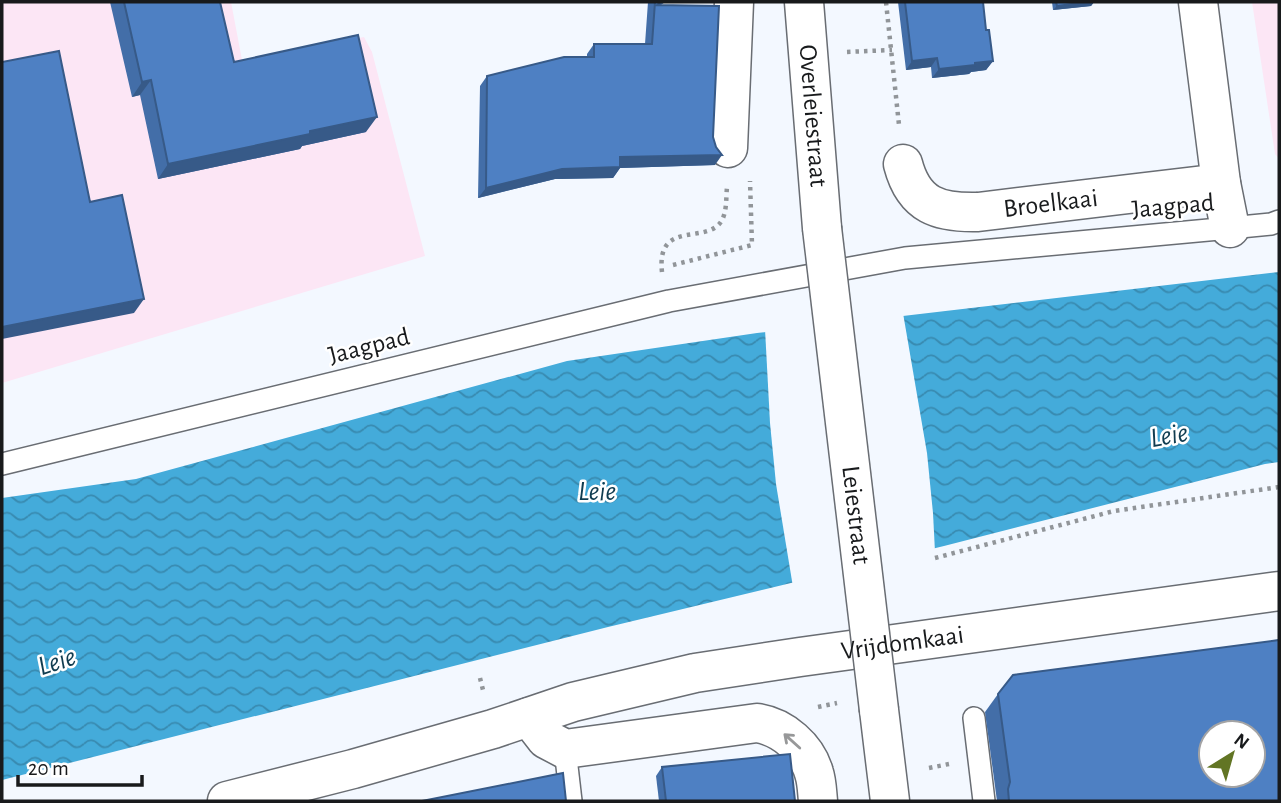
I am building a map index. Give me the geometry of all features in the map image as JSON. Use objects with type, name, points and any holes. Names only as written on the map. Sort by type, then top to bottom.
[{"type":"street","points":[[728,148],[734,2]]},
{"type":"street","name":"Overleiestraat","points":[[804,2],[822,229]]},
{"type":"street","points":[[1198,2],[1221,183],[1230,228]]},
{"type":"street","name":"Broelkaai","points":[[903,164],[906,176],[919,196],[940,209],[952,212],[978,212],[1221,183]]},
{"type":"street","name":"Leiestraat","points":[[822,229],[890,801]]},
{"type":"street","name":"Vrijdomkaai","points":[[227,801],[353,769],[573,702],[695,673],[1279,591]]},
{"type":"street","points":[[529,717],[545,739],[565,749],[757,723],[766,724],[792,740],[805,755],[814,773],[818,801]]},
{"type":"lane","name":"Jaagpad","points":[[2,464],[669,301],[751,285],[905,258],[1271,224],[1279,221]]},
{"type":"lane","points":[[974,718],[984,801]]},
{"type":"lane","points":[[565,749],[572,801]]},
{"type":"path","points":[[886,2],[903,164]]},
{"type":"path","points":[[857,51],[892,50]]},
{"type":"path","points":[[728,148],[726,204],[722,220],[711,231],[681,236],[671,241],[664,251],[662,268],[752,245],[750,180]]},
{"type":"path","points":[[935,558],[1114,511],[1279,486]]},
{"type":"path","points":[[929,768],[950,763]]},
{"type":"shaded area","points":[[2,2],[231,2],[242,60],[364,37],[372,52],[425,256],[2,383]]},
{"type":"shaded area","points":[[1252,2],[1279,2],[1279,159],[1275,154]]},
{"type":"water","name":"Leie","points":[[1279,272],[1279,462],[2,780],[2,498],[136,479],[567,361],[757,333]]},
{"type":"pier","points":[[903,313],[927,453],[935,552],[793,587],[776,484],[765,329]]},
{"type":"building","points":[[124,2],[220,2],[234,62],[358,35],[377,117],[168,164],[151,80],[142,82]]},
{"type":"building","points":[[655,2],[661,2],[657,5],[719,6],[713,137],[722,155],[620,157],[620,167],[562,169],[486,188],[487,76],[564,57],[594,57],[594,44],[652,44]]},
{"type":"building","points":[[905,2],[983,2],[993,61],[939,69],[937,58],[912,61]]},
{"type":"building","points":[[1056,2],[1087,2],[1057,6]]},
{"type":"building","points":[[59,51],[90,202],[122,195],[144,299],[2,327],[2,62]]},
{"type":"building","points":[[1279,640],[1279,801],[1009,801],[1010,782],[998,694],[1013,675]]},
{"type":"building","points":[[790,754],[795,801],[666,801],[662,767]]},
{"type":"building","points":[[563,773],[566,801],[422,801]]}]
